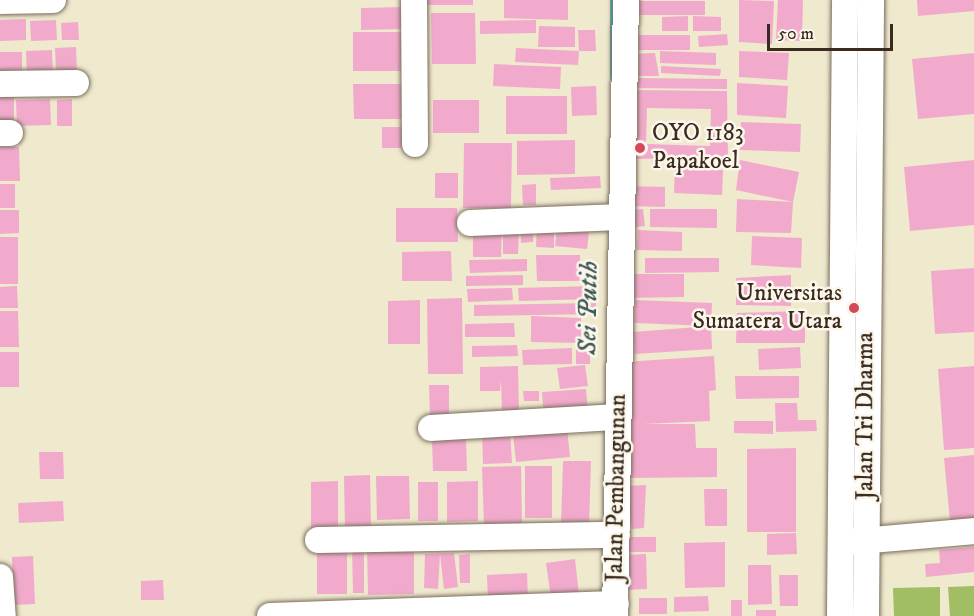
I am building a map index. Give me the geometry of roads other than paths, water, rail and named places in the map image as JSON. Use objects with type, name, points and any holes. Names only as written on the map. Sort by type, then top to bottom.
[{"type":"street","points":[[0,1],[54,0]]},
{"type":"street","points":[[414,0],[414,144]]},
{"type":"street","name":"Jalan Pembangunan","points":[[609,607],[615,217],[626,0]]},
{"type":"street","name":"Jalan Tri Dharma","points":[[840,616],[845,0]]},
{"type":"street","name":"Jalan Tri Dharma","points":[[866,616],[871,0]]},
{"type":"street","points":[[0,84],[76,83]]},
{"type":"street","points":[[470,223],[615,217]]},
{"type":"street","points":[[431,428],[612,418]]},
{"type":"street","points":[[840,542],[974,531]]},
{"type":"street","points":[[318,540],[611,535]]},
{"type":"street","points":[[0,577],[3,616]]},
{"type":"street","points":[[270,616],[609,607]]},
{"type":"waterway","name":"Sei Putih","points":[[612,0],[612,77]]},
{"type":"place","name":"OYO 1183 Papakoel","points":[[640,148]]},
{"type":"place","name":"Universitas Sumatera Utara","points":[[854,308]]}]
